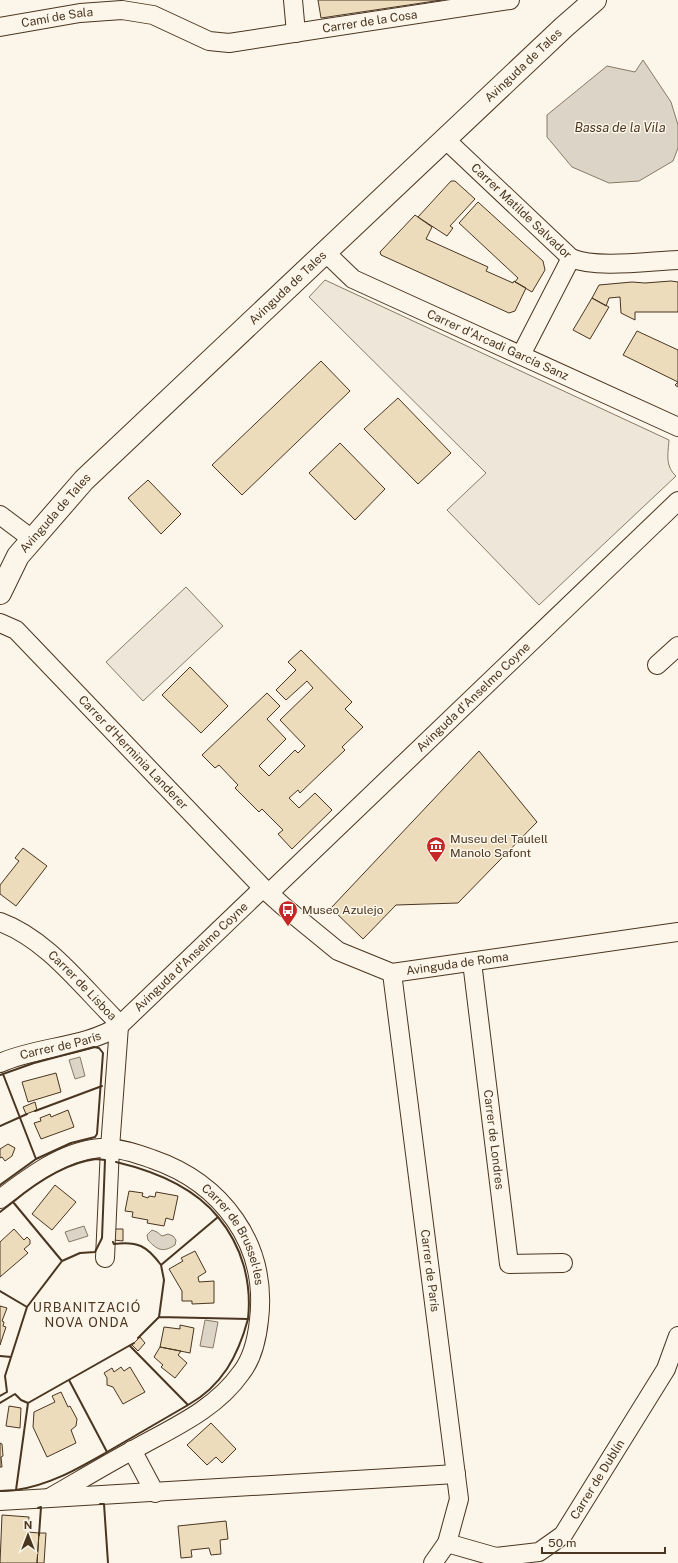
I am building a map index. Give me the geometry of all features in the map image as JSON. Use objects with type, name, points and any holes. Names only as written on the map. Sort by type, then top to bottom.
[{"type":"main road","name":"Avinguda de Tales","points":[[0,592],[18,556],[84,480],[564,27],[596,0]]},
{"type":"street","points":[[292,0],[296,33]]},
{"type":"street","name":"Carrer de la Cosa","points":[[229,43],[510,0]]},
{"type":"street","name":"Camí de Sala","points":[[0,26],[80,13],[122,10],[153,15],[210,41],[229,43]]},
{"type":"street","name":"Carrer Matilde Salvador","points":[[445,139],[571,258],[579,261],[598,263],[678,260]]},
{"type":"street","name":"Carrer d'Arcadi García Sanz","points":[[325,252],[353,279],[678,427]]},
{"type":"street","points":[[521,355],[571,258]]},
{"type":"street","name":"Avinguda d'Anselmo Coyne","points":[[119,1026],[266,891],[678,501]]},
{"type":"street","points":[[0,515],[32,539]]},
{"type":"street","name":"Carrer d'Herminia Landerer","points":[[0,623],[16,630],[266,891]]},
{"type":"street","points":[[657,665],[678,646]]},
{"type":"street","name":"Avinguda de Roma","points":[[266,891],[338,951],[392,973],[678,932]]},
{"type":"street","name":"Carrer de Lisboa","points":[[0,922],[21,932],[48,951],[113,1017],[119,1026],[110,1148],[105,1258]]},
{"type":"street","name":"Carrer de Londres","points":[[472,962],[510,1264],[563,1263]]},
{"type":"street","name":"Carrer de París","points":[[392,973],[459,1499],[447,1543],[433,1563]]},
{"type":"street","name":"Carrer de París","points":[[0,1063],[29,1053],[99,1036],[119,1026]]},
{"type":"street","name":"Carrer de Brussel·les","points":[[0,1199],[36,1173],[59,1160],[85,1151],[110,1148],[139,1154],[167,1165],[202,1184],[218,1198],[237,1223],[250,1248],[260,1296],[259,1322],[255,1344],[242,1373],[224,1393],[198,1414],[49,1498]]},
{"type":"street","name":"Carrer de Dublín","points":[[447,1543],[496,1557],[539,1552],[563,1535],[666,1369],[678,1336]]},
{"type":"street","points":[[132,1450],[155,1493]]},
{"type":"street","name":"Carrer de Brussel·les","points":[[0,1501],[456,1474]]},
{"type":"shaded area","points":[[325,280],[669,440],[669,464],[672,472],[676,476],[539,605],[447,510],[486,473],[309,297]]},
{"type":"shaded area","points":[[186,587],[223,626],[143,701],[106,662]]},
{"type":"water","name":"Bassa de la Vila","points":[[643,60],[671,102],[678,125],[678,148],[673,161],[639,181],[609,183],[572,167],[547,137],[547,115],[607,66],[635,72]]},
{"type":"water","points":[[80,1057],[85,1076],[75,1079],[69,1060]]},
{"type":"water","points":[[84,1226],[88,1236],[69,1242],[65,1232]]},
{"type":"water","points":[[152,1230],[162,1236],[168,1234],[173,1236],[176,1240],[175,1245],[164,1250],[157,1248],[148,1240],[147,1235]]},
{"type":"water","points":[[205,1320],[218,1322],[213,1348],[200,1346]]},
{"type":"building","points":[[318,0],[442,0],[321,18]]},
{"type":"building","points":[[451,181],[455,181],[475,199],[450,226],[453,228],[447,236],[418,217]]},
{"type":"building","points":[[478,202],[543,261],[545,270],[532,292],[515,282],[518,278],[459,223]]},
{"type":"building","points":[[415,215],[432,227],[426,239],[488,267],[486,271],[513,283],[514,281],[526,288],[515,311],[509,313],[381,255],[380,252]]},
{"type":"building","points":[[671,281],[678,282],[678,312],[635,312],[635,320],[621,313],[620,297],[609,298],[606,306],[592,298],[599,285]]},
{"type":"building","points":[[592,298],[609,307],[590,339],[573,330]]},
{"type":"building","points":[[637,331],[678,350],[678,382],[623,355]]},
{"type":"building","points":[[321,361],[350,391],[242,495],[212,465]]},
{"type":"building","points":[[398,398],[451,453],[418,484],[364,429]]},
{"type":"building","points":[[340,443],[385,489],[355,520],[309,473]]},
{"type":"building","points":[[148,480],[181,514],[161,534],[128,498]]},
{"type":"building","points":[[301,650],[352,702],[345,709],[363,727],[342,747],[345,750],[300,793],[298,790],[289,798],[299,808],[315,793],[332,810],[292,849],[278,834],[283,830],[262,809],[259,812],[235,788],[238,785],[219,765],[215,768],[202,755],[267,693],[280,706],[267,719],[286,739],[259,766],[269,776],[295,750],[298,753],[305,746],[280,720],[313,688],[307,681],[286,700],[276,690],[296,670],[288,662]]},
{"type":"building","points":[[190,667],[228,706],[201,733],[162,695]]},
{"type":"building","name":"Museu del Taulell Manolo Safont","points":[[479,751],[537,822],[458,903],[396,905],[363,939],[331,908]]},
{"type":"building","points":[[23,848],[47,866],[16,906],[0,894],[0,885],[19,861],[15,858]]},
{"type":"building","points":[[56,1073],[61,1092],[28,1102],[22,1082]]},
{"type":"building","points":[[35,1102],[37,1110],[26,1114],[23,1107]]},
{"type":"building","points":[[68,1110],[74,1127],[41,1139],[34,1123],[41,1121],[40,1118],[50,1114],[51,1117]]},
{"type":"building","points":[[8,1144],[15,1148],[12,1156],[5,1161],[2,1157],[0,1158],[0,1149]]},
{"type":"building","points":[[55,1185],[76,1202],[52,1230],[32,1214]]},
{"type":"building","points":[[129,1191],[143,1193],[142,1196],[148,1198],[149,1196],[155,1197],[156,1192],[178,1196],[173,1220],[166,1218],[164,1226],[147,1223],[148,1220],[132,1217],[133,1212],[125,1211]]},
{"type":"building","points":[[14,1229],[24,1240],[27,1237],[30,1240],[30,1244],[24,1249],[28,1253],[0,1277],[0,1242]]},
{"type":"building","points":[[115,1229],[123,1229],[123,1241],[114,1240]]},
{"type":"building","points":[[195,1251],[206,1272],[198,1277],[199,1282],[214,1281],[214,1303],[192,1304],[192,1301],[182,1301],[182,1291],[169,1269],[183,1261],[181,1258]]},
{"type":"building","points":[[0,1306],[7,1308],[2,1321],[4,1322],[3,1326],[6,1327],[0,1345]]},
{"type":"building","points":[[180,1325],[194,1328],[190,1353],[160,1347],[164,1327],[180,1329]]},
{"type":"building","points":[[140,1337],[145,1343],[138,1351],[132,1345]]},
{"type":"building","points":[[160,1347],[181,1351],[178,1355],[187,1363],[175,1378],[161,1367],[163,1365],[154,1357]]},
{"type":"building","points":[[121,1367],[124,1371],[130,1367],[145,1392],[123,1404],[113,1387],[107,1385],[107,1378],[104,1373],[112,1368],[114,1372]]},
{"type":"building","points":[[61,1392],[68,1407],[70,1406],[77,1419],[76,1426],[71,1430],[76,1443],[47,1457],[33,1427],[34,1412],[55,1402],[52,1396]]},
{"type":"building","points":[[9,1406],[21,1408],[20,1428],[6,1426]]},
{"type":"building","points":[[211,1423],[236,1449],[222,1463],[216,1457],[207,1465],[187,1445]]},
{"type":"building","points":[[0,1443],[2,1444],[3,1456],[1,1457],[2,1467],[0,1467]]},
{"type":"building","points":[[2,1515],[29,1517],[28,1532],[39,1533],[37,1563],[0,1563]]},
{"type":"building","points":[[226,1521],[228,1539],[220,1540],[221,1554],[211,1555],[209,1548],[191,1550],[192,1557],[181,1558],[178,1526]]},
{"type":"building","points":[[39,1533],[46,1533],[44,1563],[37,1563]]},
{"type":"wall","points":[[0,1075],[34,1063],[94,1047],[99,1048],[103,1053],[97,1134],[95,1137],[71,1143],[36,1159],[0,1185]]},
{"type":"wall","points":[[3,1074],[36,1159]]},
{"type":"wall","points":[[35,1111],[102,1086]]},
{"type":"wall","points":[[0,1126],[27,1114]]},
{"type":"wall","points":[[96,1159],[105,1160],[102,1238],[95,1252],[80,1253],[62,1261],[13,1202],[52,1174],[73,1165],[96,1159]]},
{"type":"wall","points":[[116,1162],[158,1175],[185,1188],[208,1206],[218,1217]]},
{"type":"wall","points":[[0,1212],[13,1202]]},
{"type":"wall","points":[[159,1317],[164,1280],[161,1265],[218,1217],[233,1240],[244,1265],[247,1278],[249,1305],[248,1319]]},
{"type":"wall","points":[[113,1242],[114,1244],[130,1243],[141,1246],[151,1253],[161,1265]]},
{"type":"wall","points":[[27,1307],[62,1261]]},
{"type":"wall","points":[[0,1291],[27,1307],[5,1376],[7,1392],[0,1396]]},
{"type":"wall","points":[[138,1338],[159,1317],[248,1319],[234,1357],[227,1369],[210,1389],[188,1405]]},
{"type":"wall","points":[[28,1403],[134,1343]]},
{"type":"wall","points":[[107,1452],[188,1405],[130,1346]]},
{"type":"wall","points":[[0,1356],[11,1357]]},
{"type":"wall","points":[[16,1490],[28,1488],[52,1480],[107,1452],[69,1380]]},
{"type":"wall","points":[[0,1403],[15,1394],[21,1400],[28,1403]]},
{"type":"wall","points":[[0,1491],[16,1490],[28,1403]]},
{"type":"wall","points":[[100,1504],[104,1504],[108,1563]]},
{"type":"wall","points":[[38,1508],[41,1507],[39,1535]]},
{"type":"place","name":"Museu del Taulell Manolo Safont","points":[[436,863]]},
{"type":"place","name":"Museo Azulejo","points":[[288,927]]},
{"type":"district","name":"URBANITZACIÓ NOVA ONDA","points":[[87,1314]]}]
